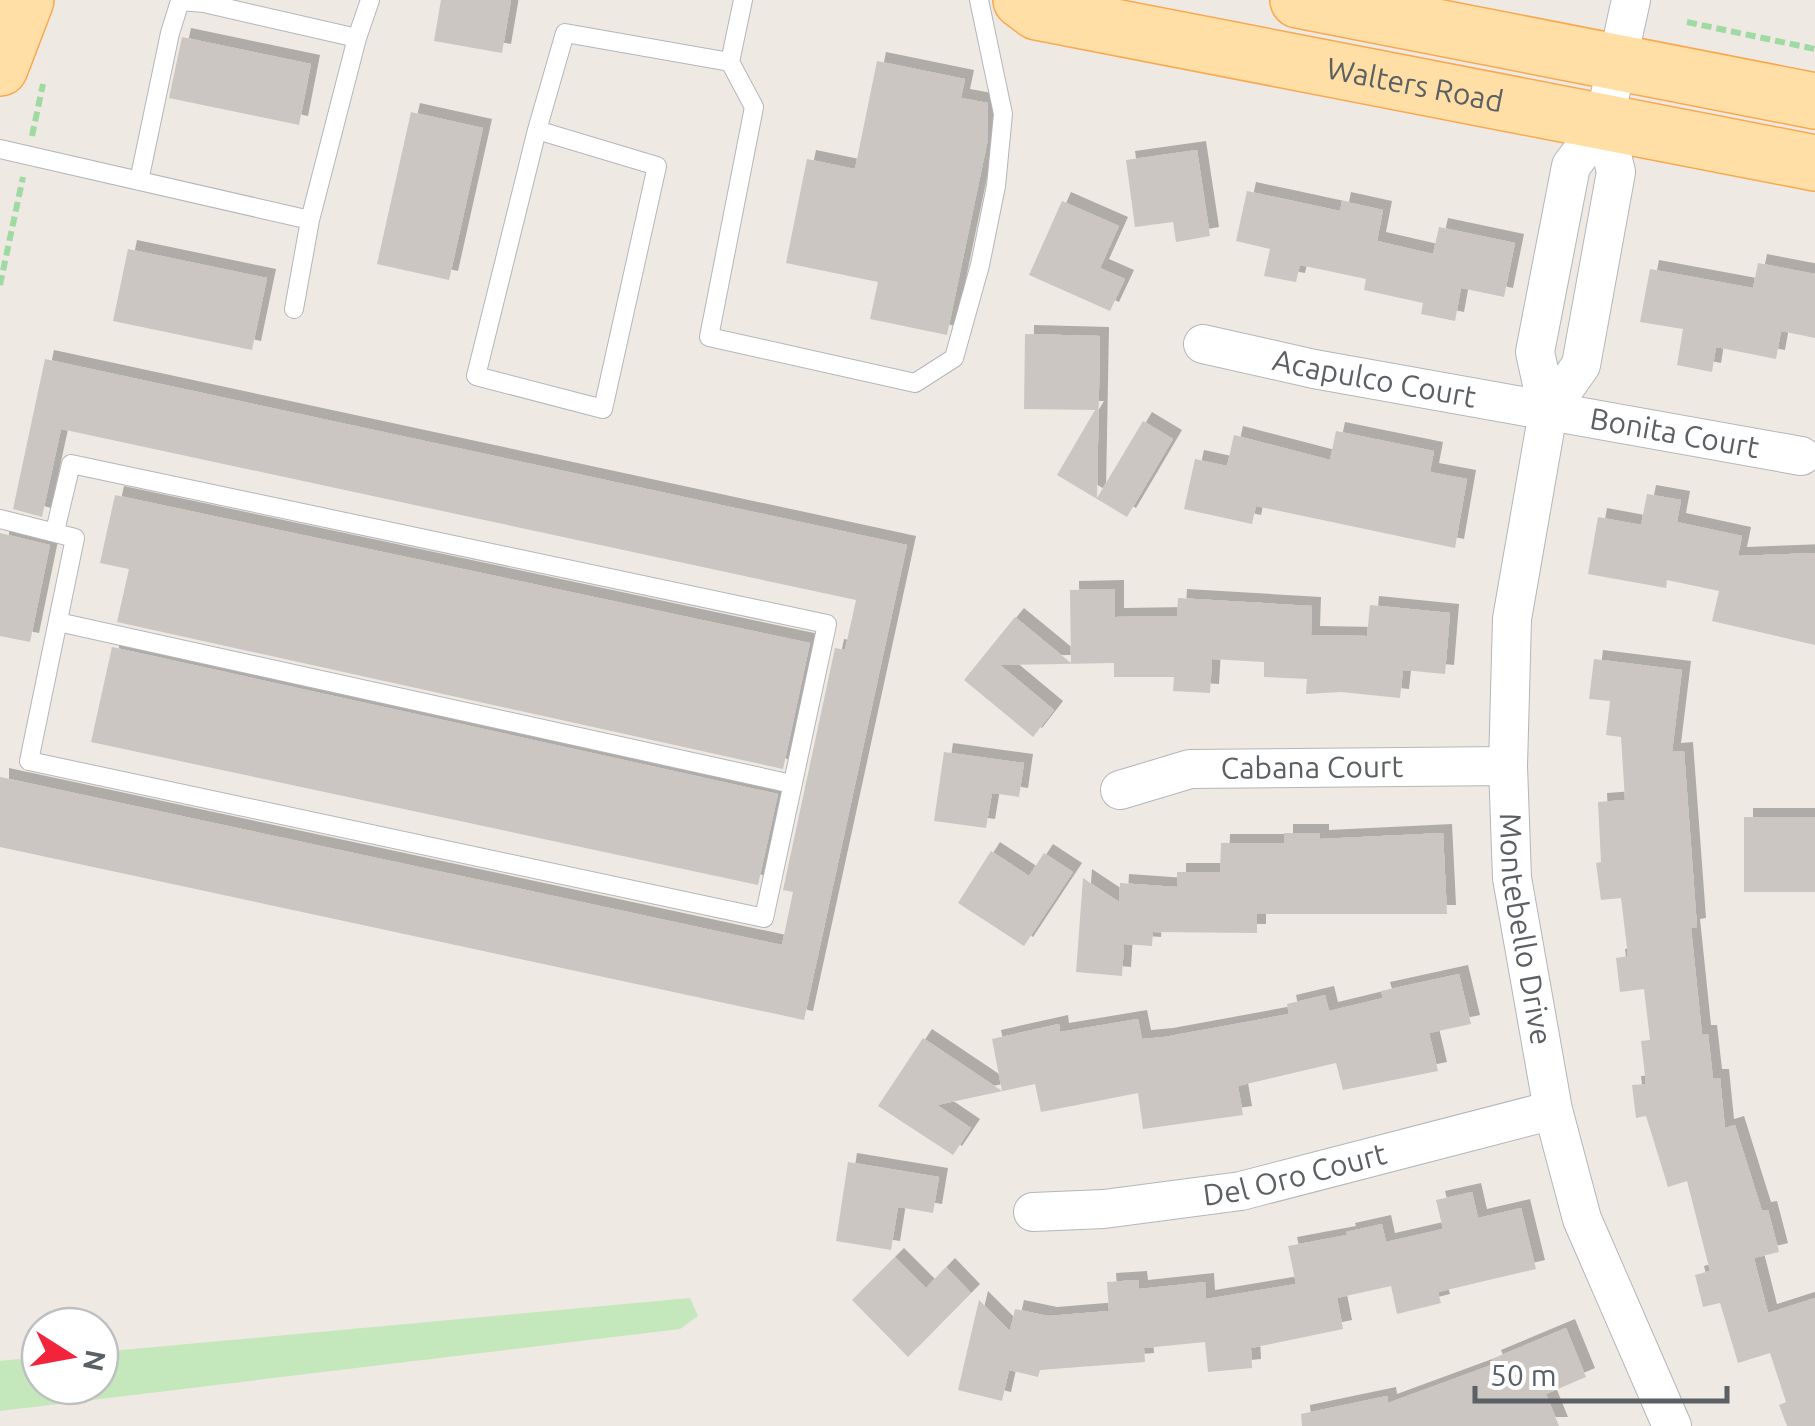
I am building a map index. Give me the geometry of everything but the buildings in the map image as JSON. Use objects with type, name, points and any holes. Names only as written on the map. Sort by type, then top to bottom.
[{"type":"main road","points":[[0,68],[26,0]]},
{"type":"main road","name":"Walters Road","points":[[1020,0],[1037,12],[1815,163]]},
{"type":"main road","name":"Walters Road","points":[[1298,0],[1815,101]]},
{"type":"street","points":[[0,20],[5,0]]},
{"type":"street","points":[[1604,122],[1631,0]]},
{"type":"street","name":"Montebello Drive","points":[[1604,122],[1571,166],[1535,352],[1548,412],[1512,619],[1508,766],[1512,878],[1554,1110],[1582,1219],[1672,1426]]},
{"type":"street","name":"Acapulco Court","points":[[1203,344],[1314,369],[1548,412]]},
{"type":"street","name":"Bonita Court","points":[[1548,412],[1801,456]]},
{"type":"street","name":"Cabana Court","points":[[1120,790],[1190,769],[1508,766]]},
{"type":"street","name":"Del Oro Court","points":[[1033,1212],[1104,1210],[1241,1191],[1554,1110]]},
{"type":"lane","points":[[294,308],[310,220],[370,0]]},
{"type":"lane","points":[[742,0],[730,62],[754,107],[709,337],[915,383],[954,358],[980,266],[996,186],[1003,114],[979,0]]},
{"type":"lane","points":[[139,180],[180,1],[357,38]]},
{"type":"lane","points":[[537,130],[657,166],[603,409],[476,376],[537,130],[565,34],[730,62]]},
{"type":"lane","points":[[0,148],[310,220]]},
{"type":"lane","points":[[0,519],[75,538],[30,761],[764,918],[827,624],[71,464],[55,531]]},
{"type":"lane","points":[[58,622],[792,784]]},
{"type":"path","points":[[1687,22],[1815,49]]},
{"type":"green space","points":[[690,1298],[698,1316],[680,1329],[120,1397],[120,1350]]},
{"type":"green space","points":[[20,1359],[20,1406],[41,1406],[0,1411],[0,1361]]}]
